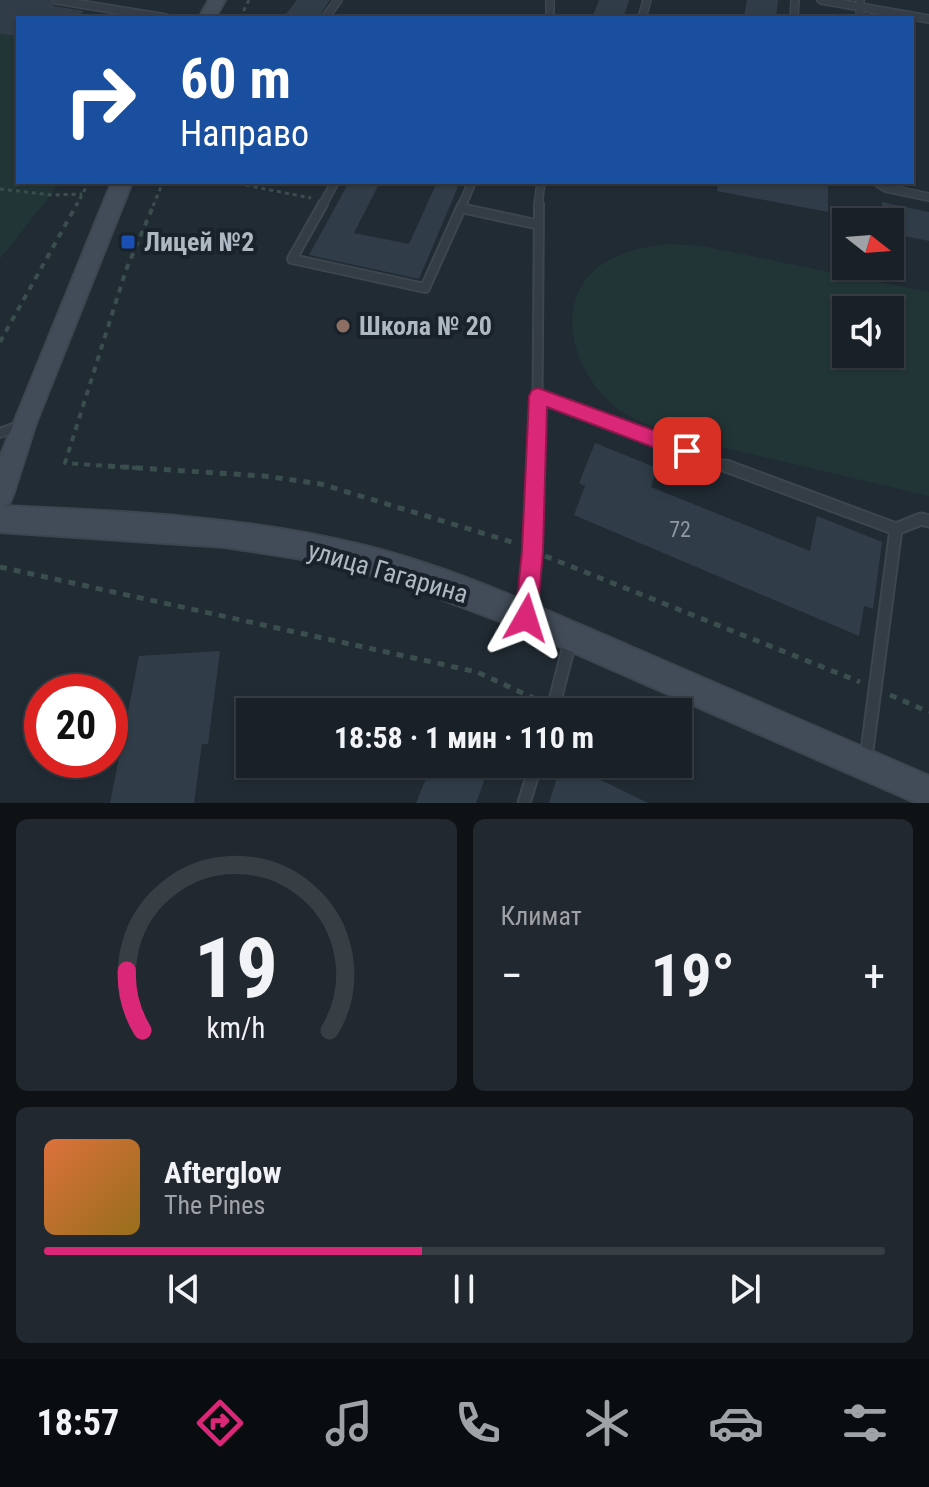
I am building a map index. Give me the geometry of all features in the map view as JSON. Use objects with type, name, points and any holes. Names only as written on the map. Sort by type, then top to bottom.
[{"type":"main road","points":[[0,495],[24,423],[121,184]]},
{"type":"main road","name":"улица Гагарина","points":[[0,519],[158,525],[267,539],[360,558],[452,587],[929,792]]},
{"type":"lane","points":[[56,0],[154,16]]},
{"type":"lane","points":[[821,0],[860,4],[929,19]]},
{"type":"lane","points":[[334,184],[292,259],[425,288],[471,184]]},
{"type":"lane","points":[[526,618],[533,551],[538,396],[535,224],[541,184]]},
{"type":"lane","points":[[880,184],[929,197]]},
{"type":"lane","points":[[461,208],[535,224]]},
{"type":"lane","points":[[538,396],[896,529],[921,519],[929,521]]},
{"type":"lane","points":[[0,433],[24,423]]},
{"type":"lane","points":[[865,764],[896,529]]},
{"type":"lane","points":[[556,698],[571,636]]},
{"type":"lane","points":[[524,803],[532,778]]},
{"type":"path","points":[[0,342],[88,184]]},
{"type":"path","points":[[162,184],[126,270],[65,463],[264,476],[321,484],[533,551],[929,712]]},
{"type":"path","points":[[240,184],[324,201]]},
{"type":"path","points":[[0,189],[52,195],[82,194]]},
{"type":"path","points":[[0,567],[477,672],[529,698]]},
{"type":"shaded area","points":[[0,34],[16,36],[16,184],[59,184],[0,259]]},
{"type":"shaded area","points":[[668,244],[702,246],[832,272],[832,280],[870,280],[929,292],[929,496],[679,437],[639,421],[612,404],[592,381],[582,363],[572,325],[574,307],[580,289],[592,273],[609,260],[630,251]]},
{"type":"building","points":[[0,0],[50,0],[54,6],[84,11],[80,16],[16,16],[16,36],[0,34]]},
{"type":"building","points":[[297,0],[330,0],[319,16],[285,16]]},
{"type":"building","points":[[599,0],[629,0],[624,16],[593,16]]},
{"type":"building","points":[[747,0],[778,0],[776,16],[744,16]]},
{"type":"building","points":[[348,184],[379,184],[354,233],[409,244],[436,184],[459,184],[419,279],[309,255]]},
{"type":"building","points":[[718,184],[828,186],[828,212],[717,191]]},
{"type":"building","points":[[882,202],[929,212],[929,241],[904,236],[904,208],[882,208]]},
{"type":"building","points":[[595,443],[657,468],[651,487],[810,551],[817,516],[882,542],[873,609],[864,606],[859,636],[574,515],[585,486],[579,483]]},
{"type":"building","points":[[220,651],[208,744],[202,744],[194,803],[110,803],[115,778],[128,778],[128,712],[139,656]]},
{"type":"building","points":[[426,778],[485,778],[476,803],[416,803]]},
{"type":"building","points":[[557,778],[597,778],[648,803],[549,803]]},
{"type":"place","name":"Лицей №2","points":[[128,242]]},
{"type":"place","name":"Школа № 20","points":[[343,326]]},
{"type":"route","points":[[526,618],[533,551],[538,396],[687,451]]}]
